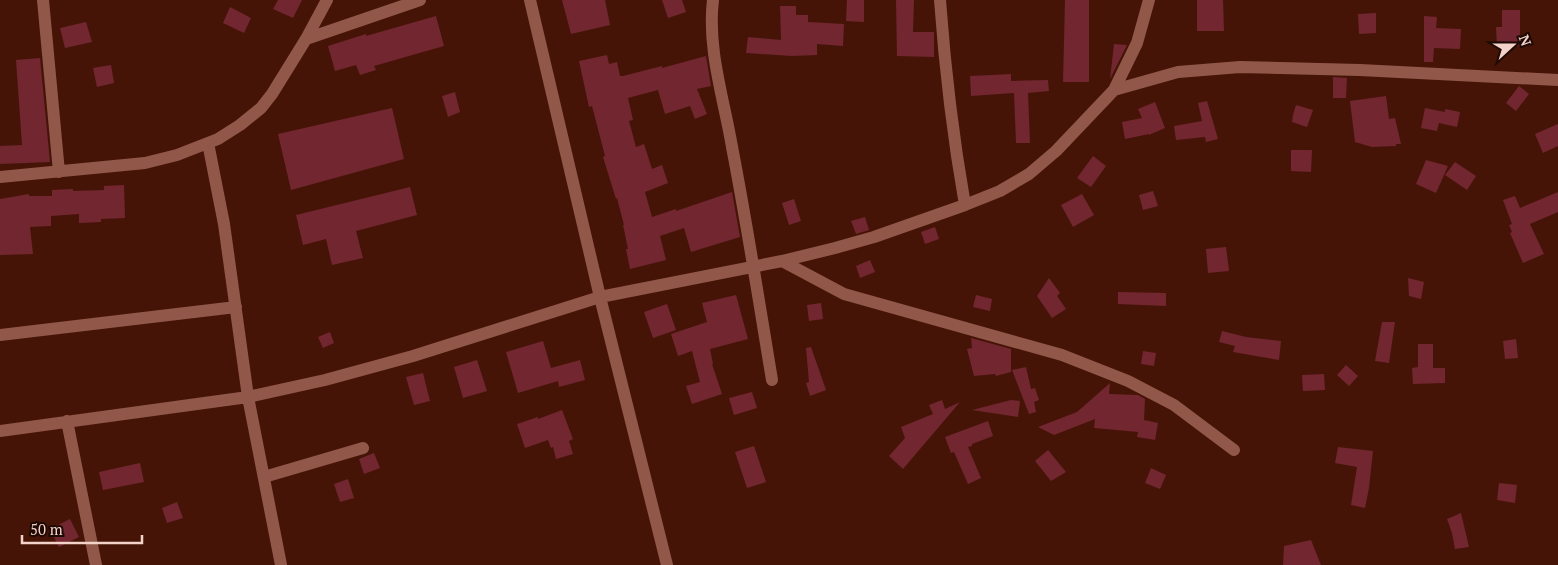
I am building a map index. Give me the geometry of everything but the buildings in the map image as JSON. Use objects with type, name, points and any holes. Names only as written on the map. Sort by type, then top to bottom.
[{"type":"street","points":[[43,0],[59,172]]},
{"type":"street","points":[[0,177],[145,163],[177,155],[218,139],[240,125],[261,108],[272,94],[306,39],[327,0]]},
{"type":"street","points":[[306,39],[420,0]]},
{"type":"street","points":[[530,0],[600,297],[667,565]]},
{"type":"street","points":[[713,0],[711,17],[714,60],[727,116],[754,265],[772,380]]},
{"type":"street","points":[[940,0],[952,129],[965,205]]},
{"type":"street","points":[[0,431],[248,397],[325,380],[413,356],[600,297],[754,265],[782,261],[835,248],[874,237],[965,205],[1000,191],[1029,174],[1056,151],[1114,90],[1137,42],[1149,0]]},
{"type":"street","points":[[1114,90],[1178,72],[1240,67],[1380,71],[1558,80]]},
{"type":"street","points":[[208,143],[224,224],[248,397],[281,565]]},
{"type":"street","points":[[782,261],[844,294],[1054,352],[1128,381],[1174,405],[1234,450]]},
{"type":"street","points":[[0,335],[236,307]]},
{"type":"street","points":[[67,421],[96,565]]},
{"type":"street","points":[[264,477],[363,448]]}]
